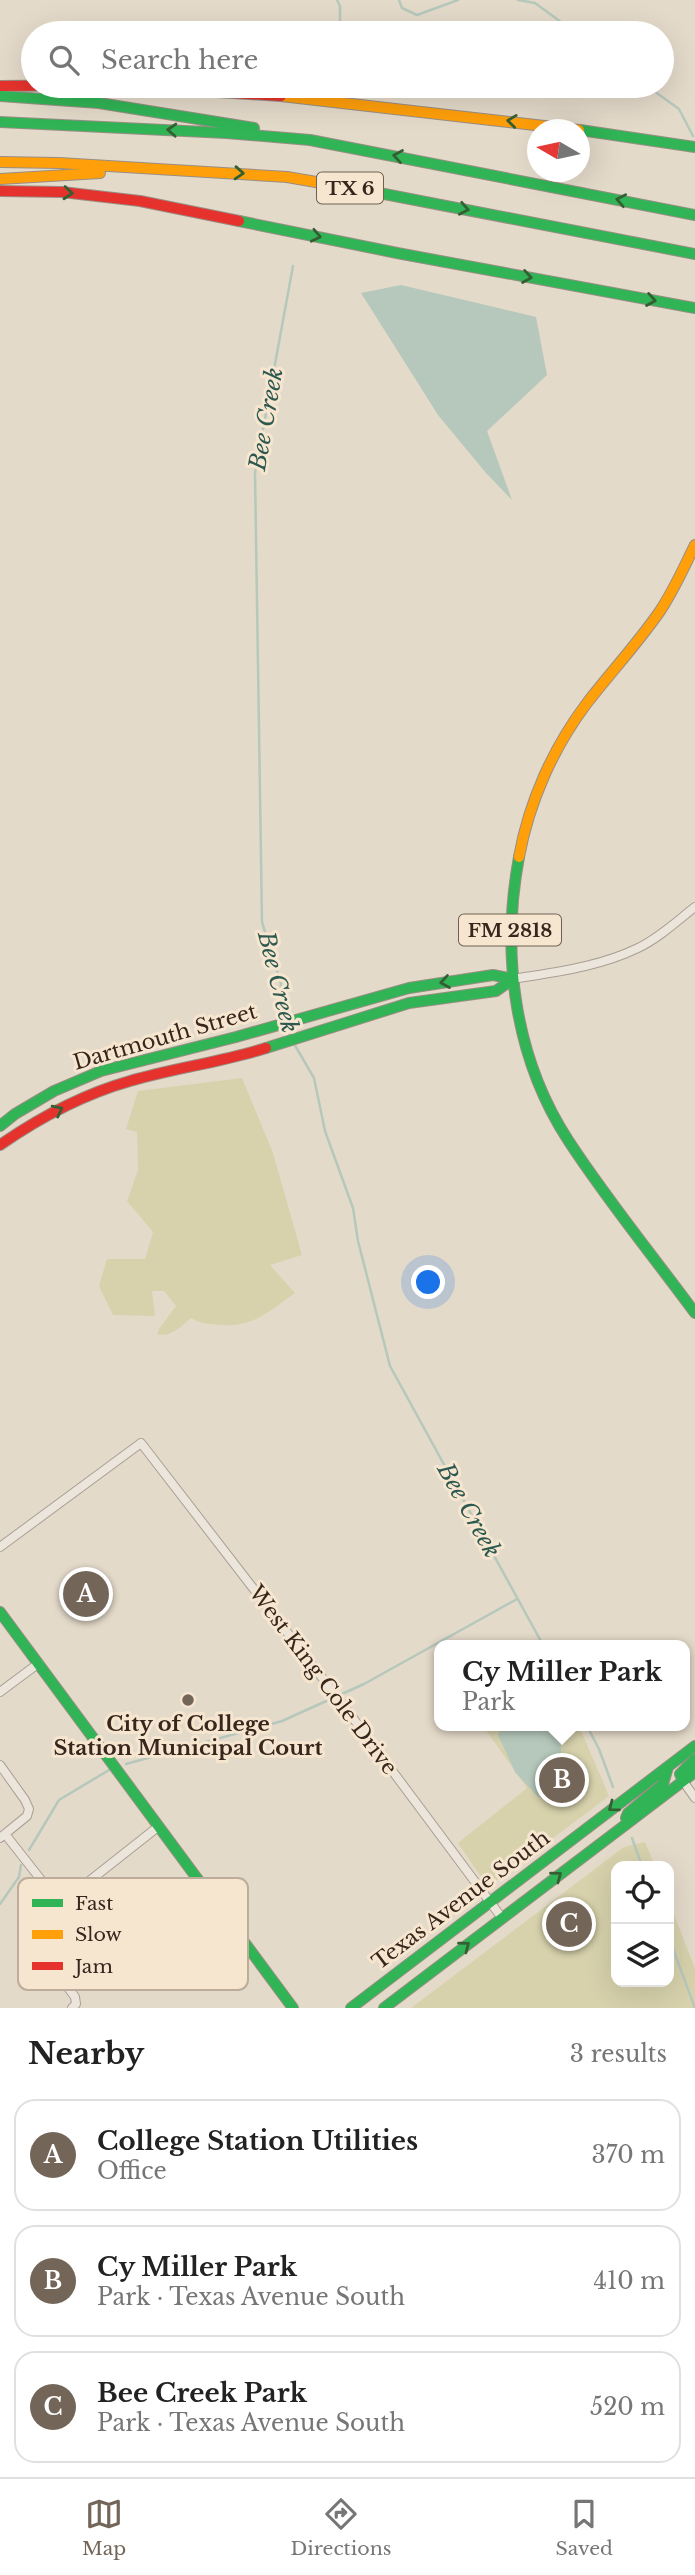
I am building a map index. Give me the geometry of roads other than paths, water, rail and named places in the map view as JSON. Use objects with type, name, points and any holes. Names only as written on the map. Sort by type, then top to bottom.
[{"type":"main road","points":[[0,75],[5,86]]},
{"type":"main road","points":[[0,96],[21,97]]},
{"type":"main road","points":[[28,98],[99,103],[233,123],[310,140]]},
{"type":"main road","points":[[303,98],[415,108],[527,123]]},
{"type":"main road","name":"TX 6","points":[[0,121],[310,140],[691,214]]},
{"type":"main road","points":[[590,132],[695,147]]},
{"type":"main road","name":"TX 6","points":[[0,162],[287,177],[695,254]]},
{"type":"main road","points":[[0,179],[92,173],[205,171]]},
{"type":"main road","points":[[0,191],[62,192],[139,201],[397,253],[695,308]]},
{"type":"main road","name":"FM 2818","points":[[695,545],[670,596],[596,691],[566,734],[547,770],[527,824],[512,896],[510,953],[523,1038],[552,1112],[568,1140],[695,1313]]},
{"type":"main road","name":"Dartmouth Street","points":[[0,1126],[54,1091],[101,1071],[236,1037],[409,988],[493,975],[513,979]]},
{"type":"main road","name":"Dartmouth Street","points":[[0,1145],[44,1117],[94,1092],[129,1081],[242,1056],[409,1003],[496,990],[513,979]]},
{"type":"main road","points":[[0,1612],[197,1878]]},
{"type":"main road","name":"Texas Avenue South","points":[[351,2008],[695,1746]]},
{"type":"main road","points":[[683,1781],[681,1774],[695,1759]]},
{"type":"main road","points":[[622,1828],[628,1813],[663,1784],[668,1767]]},
{"type":"main road","name":"Texas Avenue South","points":[[384,2008],[695,1772]]},
{"type":"main road","points":[[248,1947],[293,2008]]},
{"type":"street","name":"Dartmouth Street","points":[[513,979],[579,968],[624,954],[649,942],[695,907]]},
{"type":"street","name":"West King Cole Drive","points":[[0,1547],[141,1443],[344,1706],[502,1917]]},
{"type":"street","points":[[0,1692],[38,1663]]},
{"type":"street","points":[[0,1765],[29,1809],[27,1816],[3,1836],[38,1878]]},
{"type":"street","points":[[683,1781],[695,1798]]},
{"type":"street","points":[[93,1878],[159,1826]]},
{"type":"street","points":[[70,1990],[76,2004],[72,2008]]},
{"type":"waterway","name":"Bee Creek","points":[[337,0],[340,6],[340,21]]},
{"type":"waterway","points":[[399,0],[402,8],[417,15],[458,0]]},
{"type":"waterway","points":[[518,0],[535,3],[560,21]]},
{"type":"waterway","points":[[664,98],[679,109],[693,136]]},
{"type":"waterway","name":"Bee Creek","points":[[284,1020],[279,1006],[281,984],[262,922],[255,473],[293,266]]},
{"type":"waterway","name":"Bee Creek","points":[[293,1042],[314,1078],[325,1131],[353,1208],[358,1241],[390,1366],[540,1640]]},
{"type":"waterway","points":[[443,1640],[517,1599]]},
{"type":"waterway","points":[[126,1764],[282,1721],[364,1684],[434,1645]]},
{"type":"waterway","name":"Bee Creek","points":[[590,1731],[613,1787]]},
{"type":"waterway","points":[[29,1850],[59,1800],[109,1770]]},
{"type":"waterway","name":"Bee Creek","points":[[632,1838],[640,1861]]},
{"type":"waterway","points":[[18,1878],[21,1865]]},
{"type":"waterway","points":[[0,1904],[18,1878]]},
{"type":"waterway","name":"Bee Creek","points":[[674,1951],[695,2008]]},
{"type":"place","name":"College Station Utilities","points":[[86,1594]]},
{"type":"place","name":"City of College Station Municipal Court","points":[[188,1700]]},
{"type":"place","name":"Cy Miller Park","points":[[562,1780]]},
{"type":"place","name":"Bee Creek Park","points":[[569,1924]]}]
